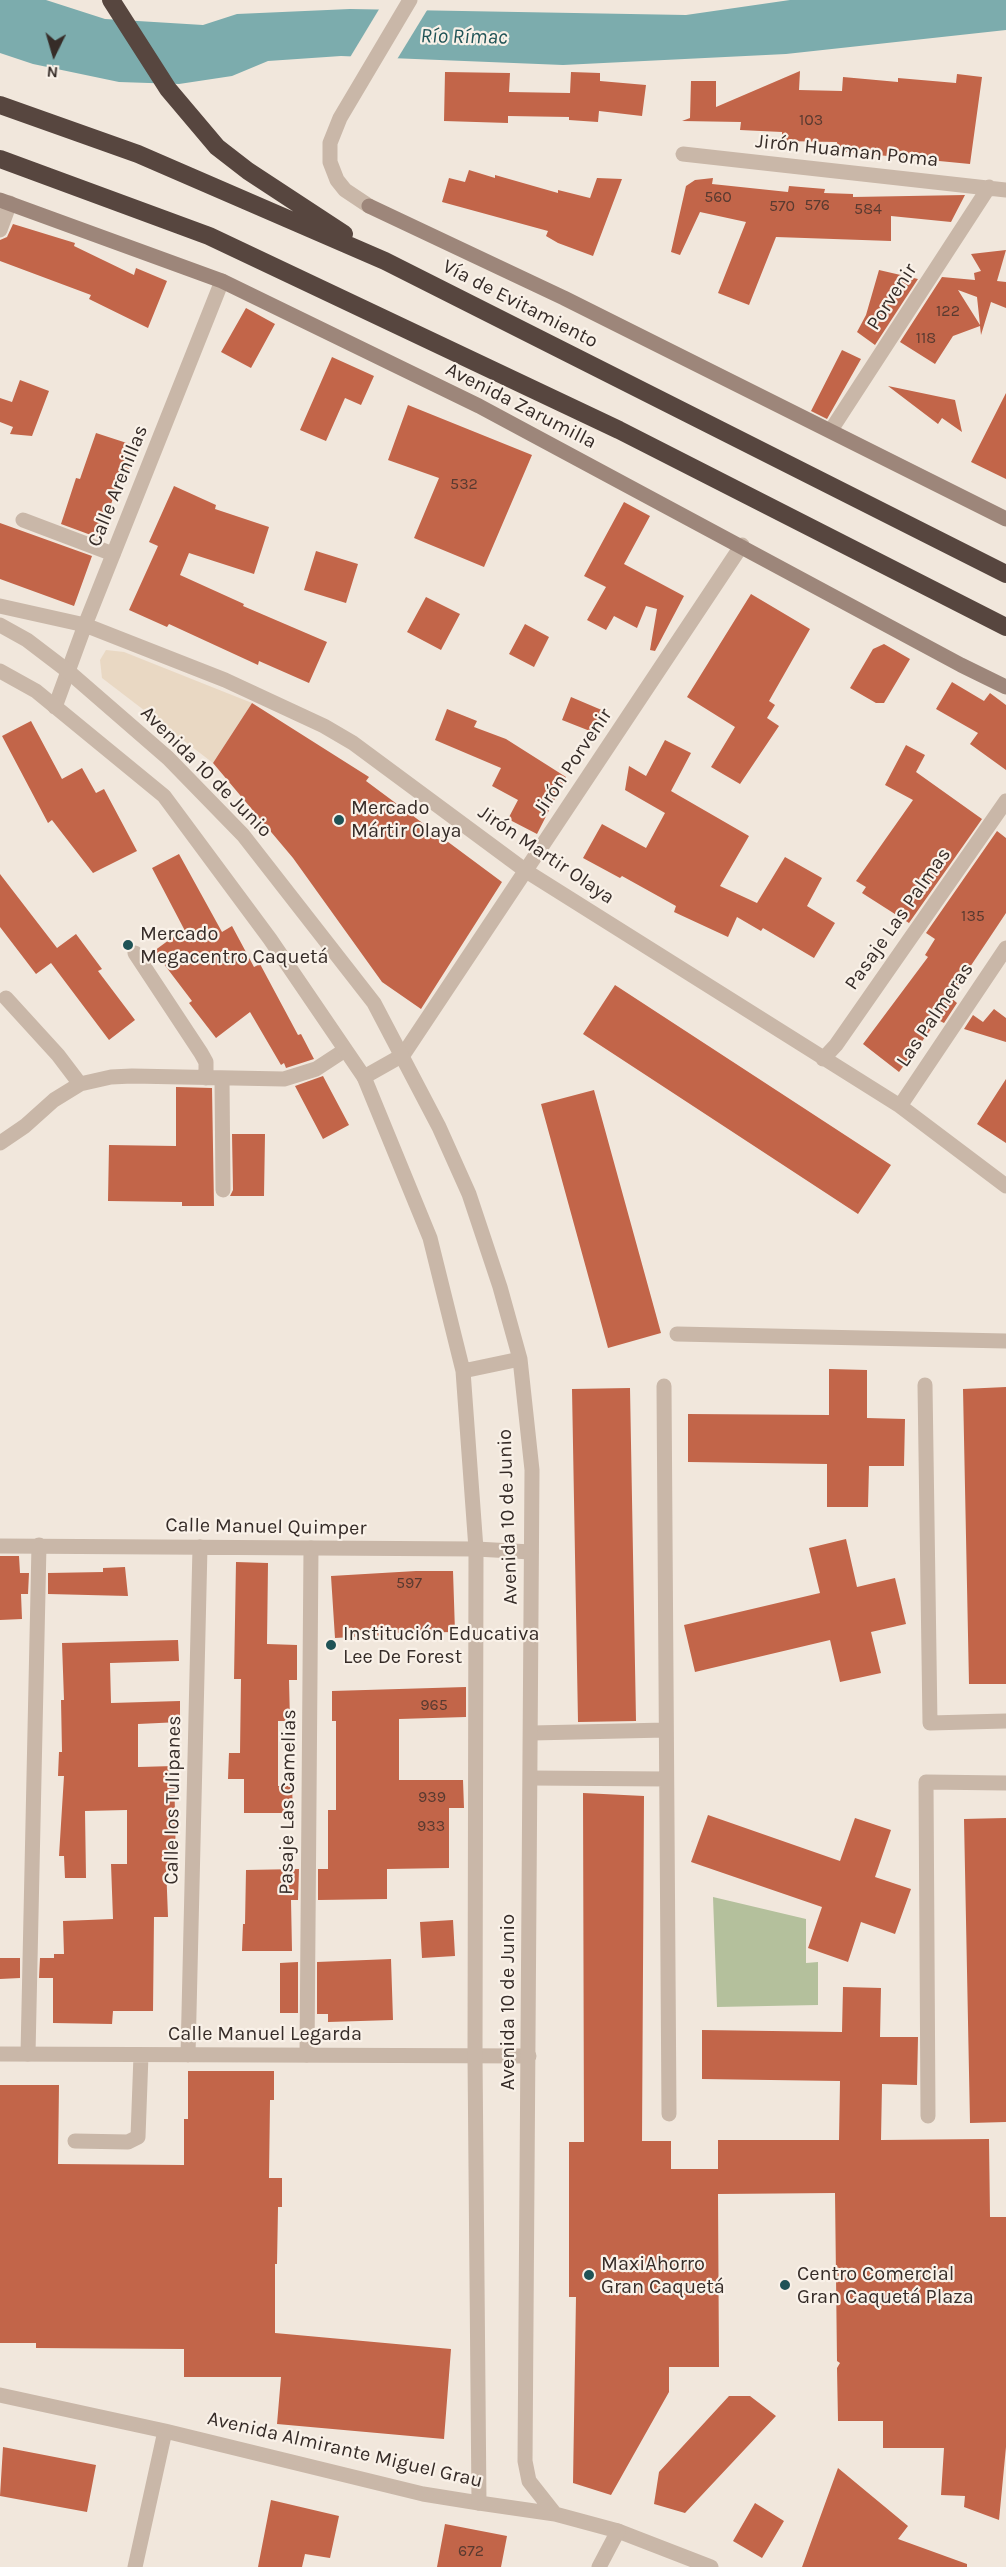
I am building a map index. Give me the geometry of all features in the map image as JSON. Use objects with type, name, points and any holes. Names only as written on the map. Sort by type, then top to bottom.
[{"type":"highway","points":[[111,0],[168,89],[217,147],[248,171],[385,261]]},
{"type":"highway","name":"Vía de Evitamiento","points":[[0,105],[138,154],[385,261],[1006,574]]},
{"type":"highway","points":[[0,159],[209,236],[619,430],[1006,627]]},
{"type":"main road","name":"Avenida Zarumilla","points":[[5,201],[222,281],[479,406],[742,545],[941,655],[1006,687]]},
{"type":"main road","points":[[369,206],[564,298],[1006,519]]},
{"type":"street","points":[[369,206],[345,190],[332,170],[330,143],[340,118],[410,0]]},
{"type":"street","name":"Jirón Huaman Poma","points":[[683,154],[1006,190]]},
{"type":"street","name":"Porvenir","points":[[831,430],[989,188]]},
{"type":"street","points":[[0,230],[5,201]]},
{"type":"street","name":"Calle Arenillas","points":[[56,707],[85,625],[222,281]]},
{"type":"street","points":[[23,520],[113,554]]},
{"type":"street","name":"Jirón Porvenir","points":[[364,1077],[403,1055],[742,545]]},
{"type":"street","name":"Jirón Martir Olaya","points":[[0,606],[85,625],[225,680],[324,726],[372,757],[526,871],[900,1106],[1006,1186]]},
{"type":"street","name":"Avenida 10 de Junio","points":[[0,626],[27,640],[69,672],[168,758],[243,835],[374,1003],[403,1055],[470,1194],[500,1287],[520,1359],[532,1470],[532,1733],[525,2461],[529,2481],[555,2514]]},
{"type":"street","name":"Avenida 10 de Junio","points":[[0,671],[36,691],[164,796],[270,939],[364,1077],[430,1238],[463,1371],[476,1549],[475,2056],[478,2503]]},
{"type":"street","name":"Pasaje Las Palmas","points":[[823,1059],[836,1045],[1006,801]]},
{"type":"street","name":"Las Palmeras","points":[[900,1106],[1006,948]]},
{"type":"street","points":[[135,953],[201,1053],[206,1062],[206,1078]]},
{"type":"street","points":[[6,998],[58,1055],[80,1084]]},
{"type":"street","points":[[0,1143],[25,1126],[54,1100],[80,1084],[111,1077],[132,1076],[269,1080],[298,1076],[316,1069],[345,1050]]},
{"type":"street","points":[[222,1078],[223,1190]]},
{"type":"street","points":[[677,1334],[1006,1341]]},
{"type":"street","points":[[463,1371],[520,1359]]},
{"type":"street","points":[[925,1385],[930,1723],[1006,1721]]},
{"type":"street","points":[[664,1386],[669,2114]]},
{"type":"street","points":[[28,2054],[39,1545]]},
{"type":"street","name":"Calle Manuel Quimper","points":[[0,1546],[476,1549],[531,1552]]},
{"type":"street","name":"Calle los Tulipanes","points":[[189,2055],[200,1547]]},
{"type":"street","name":"Pasaje Las Camelias","points":[[307,2055],[311,1548]]},
{"type":"street","points":[[532,1733],[666,1730]]},
{"type":"street","points":[[531,1778],[666,1779]]},
{"type":"street","points":[[928,2116],[926,1782],[1006,1783]]},
{"type":"street","name":"Calle Manuel Legarda","points":[[0,2054],[529,2056]]},
{"type":"street","points":[[75,2141],[128,2142],[138,2137],[141,2055]]},
{"type":"street","name":"Avenida Almirante Miguel Grau","points":[[0,2395],[165,2431],[423,2494],[555,2514],[618,2531],[711,2567]]},
{"type":"street","points":[[135,2567],[165,2431]]},
{"type":"street","points":[[599,2567],[618,2531]]},
{"type":"green space","points":[[713,1897],[806,1919],[806,1963],[818,1962],[818,2005],[717,2007]]},
{"type":"shaded area","points":[[106,650],[124,652],[252,703],[213,763],[102,678],[100,660]]},
{"type":"water","name":"Río Rímac","points":[[0,0],[46,0],[105,19],[203,25],[237,14],[350,9],[686,15],[790,0],[1006,0],[1006,30],[786,54],[563,65],[341,56],[268,61],[232,76],[179,84],[119,82],[33,64],[0,53]]},
{"type":"pier","points":[[381,6],[429,7],[396,61],[349,59]]},
{"type":"building","points":[[800,71],[799,90],[842,91],[843,77],[898,82],[898,78],[956,83],[957,74],[982,77],[970,164],[836,151],[837,142],[782,141],[782,132],[740,130],[741,122],[682,121],[690,118],[691,81],[716,81],[716,107]]},
{"type":"building","points":[[445,72],[510,73],[509,92],[570,93],[571,72],[600,73],[600,81],[646,85],[642,116],[599,111],[598,122],[569,120],[569,117],[508,116],[508,123],[444,121]]},
{"type":"building","points":[[469,170],[558,193],[558,190],[590,198],[597,178],[622,179],[593,256],[558,243],[546,236],[548,231],[442,202],[449,178],[465,182]]},
{"type":"building","points":[[713,178],[712,184],[788,192],[789,186],[825,189],[824,193],[853,194],[853,197],[965,195],[951,222],[891,216],[891,241],[776,237],[749,305],[718,293],[746,222],[700,212],[680,255],[671,252],[686,186],[695,180]]},
{"type":"building","points":[[13,224],[75,243],[74,246],[134,275],[136,268],[167,281],[148,328],[89,299],[91,295],[0,261],[0,240],[7,237]]},
{"type":"building","points":[[1006,250],[997,281],[1006,282],[1006,308],[991,302],[981,335],[980,326],[953,336],[935,364],[900,342],[942,277],[975,280],[974,273],[981,271],[971,254]],"holes":[[[958,290],[977,297],[980,325]]]},
{"type":"building","points":[[879,270],[918,279],[875,345],[857,332],[866,315]]},
{"type":"building","points":[[246,308],[275,324],[251,368],[221,352]]},
{"type":"building","points":[[842,350],[861,359],[827,419],[811,411]]},
{"type":"building","points":[[332,357],[374,376],[361,405],[345,398],[326,441],[300,430]]},
{"type":"building","points":[[20,380],[49,391],[32,436],[10,434],[13,427],[0,422],[0,398],[12,402]]},
{"type":"building","points":[[888,386],[955,400],[962,432],[942,418],[938,424]]},
{"type":"building","points":[[1006,393],[1006,479],[971,462]]},
{"type":"building","points":[[408,405],[532,455],[484,567],[414,538],[439,478],[388,460]]},
{"type":"building","points":[[96,433],[136,446],[125,481],[120,479],[99,538],[61,524],[76,478],[80,479]]},
{"type":"building","points":[[174,486],[216,505],[215,509],[269,527],[254,574],[189,553],[180,575],[244,604],[243,606],[327,642],[309,683],[259,661],[258,665],[169,624],[167,627],[129,610],[158,546],[149,542]]},
{"type":"building","points":[[624,502],[650,516],[624,564],[684,596],[655,651],[650,650],[657,609],[646,606],[637,628],[614,616],[606,630],[587,620],[606,587],[584,576]]},
{"type":"building","points":[[0,523],[92,556],[74,606],[0,579]]},
{"type":"building","points":[[316,551],[358,564],[346,603],[304,590]]},
{"type":"building","points":[[751,594],[810,629],[769,701],[775,705],[767,718],[779,726],[740,784],[711,767],[735,727],[687,697]]},
{"type":"building","points":[[426,597],[460,614],[441,650],[407,632]]},
{"type":"building","points":[[525,624],[549,637],[534,667],[509,654]]},
{"type":"building","points":[[884,644],[910,659],[884,703],[876,703],[850,688],[873,649]]},
{"type":"building","points":[[952,682],[984,701],[990,693],[1006,705],[1006,770],[970,744],[978,733],[936,709]]},
{"type":"building","points":[[571,697],[604,711],[595,733],[562,720]]},
{"type":"building","name":"Mercado Mártir Olaya","points":[[252,703],[369,777],[366,781],[502,882],[421,1009],[382,982],[293,858],[213,763]]},
{"type":"building","points":[[447,709],[477,721],[474,727],[506,739],[566,777],[537,834],[508,819],[518,800],[492,786],[501,768],[435,740]]},
{"type":"building","points":[[31,721],[62,779],[82,768],[96,793],[104,789],[137,851],[93,873],[52,820],[48,823],[2,736]]},
{"type":"building","points":[[665,740],[691,753],[671,791],[749,836],[720,886],[757,903],[785,857],[822,878],[807,906],[835,923],[814,958],[763,928],[761,931],[737,917],[728,937],[674,912],[676,906],[622,876],[620,878],[583,858],[602,824],[646,848],[665,813],[625,790],[629,766],[646,776]]},
{"type":"building","points":[[906,745],[925,755],[916,772],[982,819],[909,923],[862,893],[866,887],[856,881],[913,800],[885,785]]},
{"type":"building","points":[[997,831],[1006,838],[1006,913],[950,997],[957,1003],[944,1023],[938,1020],[899,1072],[863,1044],[928,957],[925,955],[935,939],[926,933]]},
{"type":"building","points":[[179,854],[222,932],[232,926],[254,967],[260,964],[298,1035],[301,1034],[314,1059],[286,1068],[284,1063],[281,1065],[250,1012],[216,1038],[189,1003],[192,1001],[154,951],[184,929],[152,868]]},
{"type":"building","points":[[0,874],[57,948],[76,934],[102,969],[98,971],[135,1020],[109,1040],[51,963],[36,974],[0,927]]},
{"type":"building","points":[[615,985],[891,1165],[858,1214],[583,1034]]},
{"type":"building","points":[[994,1009],[1006,1018],[1006,1042],[964,1029],[973,1015],[983,1022]]},
{"type":"building","points":[[323,1076],[349,1125],[323,1139],[295,1086]]},
{"type":"building","points":[[1006,1079],[1006,1143],[977,1124]]},
{"type":"building","points":[[176,1087],[212,1088],[214,1206],[182,1206],[182,1202],[108,1201],[109,1145],[176,1146]]},
{"type":"building","points":[[594,1090],[661,1333],[608,1348],[541,1104]]},
{"type":"building","points":[[232,1134],[265,1134],[264,1196],[230,1196],[233,1190]]},
{"type":"building","points":[[829,1369],[867,1370],[867,1418],[905,1419],[904,1466],[869,1466],[868,1507],[827,1507],[827,1464],[688,1462],[688,1414],[829,1415]]},
{"type":"building","points":[[1006,1387],[1006,1684],[969,1684],[963,1389]]},
{"type":"building","points":[[630,1388],[636,1721],[578,1722],[572,1389]]},
{"type":"building","points":[[846,1539],[857,1587],[895,1578],[906,1624],[871,1632],[881,1673],[840,1682],[830,1640],[695,1672],[684,1625],[820,1593],[809,1548]]},
{"type":"building","points":[[0,1556],[19,1556],[20,1573],[29,1573],[28,1594],[21,1594],[22,1619],[0,1620]]},
{"type":"building","points":[[236,1562],[268,1563],[267,1644],[297,1645],[297,1680],[289,1680],[290,1721],[278,1721],[278,1786],[292,1786],[293,1813],[244,1813],[244,1779],[228,1779],[229,1753],[240,1753],[241,1679],[234,1679]]},
{"type":"building","points":[[125,1567],[128,1596],[48,1594],[48,1573],[103,1572],[103,1568]]},
{"type":"building","points":[[453,1571],[455,1632],[387,1633],[387,1635],[335,1638],[331,1576]]},
{"type":"building","points":[[178,1640],[179,1661],[110,1663],[111,1703],[180,1701],[180,1722],[138,1724],[138,1767],[174,1766],[176,1865],[166,1865],[168,1917],[154,1917],[153,2011],[113,2011],[112,2024],[53,2023],[53,1978],[39,1978],[40,1958],[54,1958],[54,1954],[64,1954],[63,1921],[113,1919],[111,1864],[127,1864],[127,1810],[85,1811],[86,1878],[65,1878],[64,1856],[59,1856],[64,1776],[58,1776],[59,1752],[62,1752],[61,1700],[64,1700],[62,1643]]},
{"type":"building","points":[[466,1687],[466,1717],[399,1719],[399,1780],[463,1780],[464,1808],[449,1808],[449,1868],[387,1869],[387,1899],[318,1900],[318,1869],[328,1869],[328,1810],[336,1810],[336,1721],[332,1721],[332,1691]]},
{"type":"building","name":"Centro Comercial Gran Caquetá Plaza","points":[[583,1793],[644,1796],[642,2141],[671,2141],[671,2169],[718,2169],[718,2140],[839,2140],[840,2081],[702,2079],[702,2030],[842,2032],[843,1987],[881,1988],[880,2037],[918,2037],[917,2085],[882,2084],[881,2140],[989,2139],[990,2217],[1006,2217],[1006,2447],[999,2520],[964,2507],[965,2496],[941,2495],[944,2448],[883,2448],[883,2421],[838,2421],[837,2368],[840,2363],[837,2361],[835,2193],[718,2194],[719,2367],[669,2367],[669,2392],[611,2495],[573,2483],[576,2297],[569,2297],[569,2142],[584,2142]]},
{"type":"building","points":[[708,1815],[840,1861],[855,1818],[891,1830],[875,1877],[911,1889],[895,1934],[861,1922],[848,1962],[808,1948],[822,1907],[691,1862]]},
{"type":"building","points":[[1006,1818],[1006,2122],[970,2123],[964,1819]]},
{"type":"building","points":[[299,1869],[298,1900],[291,1900],[292,1951],[242,1951],[246,1870]]},
{"type":"building","points":[[453,1920],[455,1956],[422,1958],[420,1922]]},
{"type":"building","points":[[0,1958],[20,1958],[20,1978],[0,1979]]},
{"type":"building","points":[[391,1959],[393,2020],[328,2022],[328,2014],[317,2014],[317,1962]]},
{"type":"building","points":[[298,1962],[298,2013],[280,2013],[280,1963]]},
{"type":"building","points":[[188,2071],[274,2071],[274,2100],[270,2100],[269,2178],[282,2178],[282,2207],[278,2207],[277,2264],[275,2264],[275,2333],[451,2349],[444,2439],[277,2424],[281,2377],[184,2377],[184,2349],[36,2348],[36,2343],[0,2343],[0,2085],[59,2085],[58,2164],[184,2165],[184,2119],[188,2119]]},
{"type":"building","points":[[729,2396],[750,2396],[776,2416],[685,2513],[654,2504],[659,2472]]},
{"type":"building","points":[[3,2447],[96,2465],[87,2512],[0,2496]]},
{"type":"building","points":[[838,2468],[908,2526],[898,2539],[967,2564],[967,2567],[802,2567]]},
{"type":"building","points":[[271,2500],[339,2516],[330,2558],[305,2554],[302,2567],[258,2567]]},
{"type":"building","points":[[755,2503],[784,2521],[762,2558],[733,2541]]},
{"type":"building","points":[[445,2524],[507,2536],[501,2567],[437,2567]]},
{"type":"place","name":"Mercado Mártir Olaya","points":[[339,820]]},
{"type":"place","name":"Mercado Megacentro Caquetá","points":[[128,945]]},
{"type":"place","name":"Institución Educativa Lee De Forest","points":[[331,1645]]},
{"type":"place","name":"MaxiAhorro Gran Caquetá","points":[[589,2275]]},
{"type":"place","name":"Centro Comercial Gran Caquetá Plaza","points":[[785,2285]]}]
